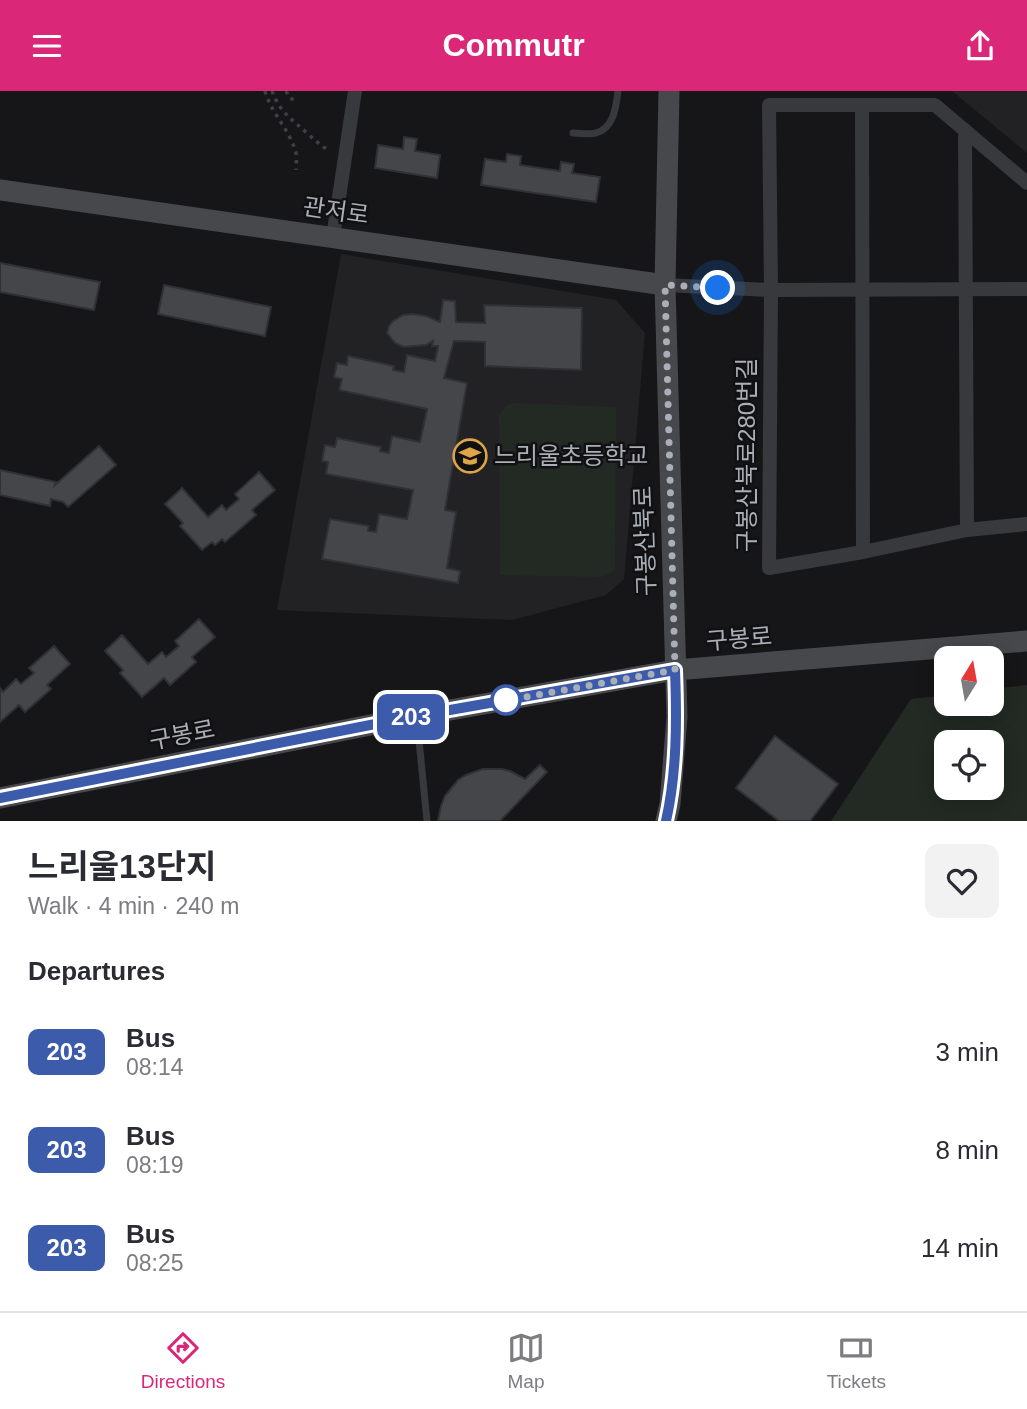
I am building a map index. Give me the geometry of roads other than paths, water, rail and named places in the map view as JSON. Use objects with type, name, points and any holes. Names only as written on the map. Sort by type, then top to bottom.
[{"type":"main road","name":"구봉산북로","points":[[666,821],[670,804],[677,717],[665,285],[669,91]]},
{"type":"main road","name":"관저로","points":[[0,190],[665,285]]},
{"type":"main road","name":"구봉로","points":[[0,798],[416,716],[675,670],[1027,641]]},
{"type":"street","points":[[333,237],[355,91]]},
{"type":"street","name":"구봉산북로280번길","points":[[1027,183],[935,105],[769,105],[769,568],[967,530],[1027,524]]},
{"type":"street","points":[[862,105],[863,552]]},
{"type":"street","points":[[964,130],[967,530]]},
{"type":"street","points":[[665,285],[771,290],[1027,289]]},
{"type":"lane","points":[[573,133],[595,134],[608,126],[616,109],[618,91]]},
{"type":"lane","points":[[416,716],[426,821]]},
{"type":"place","name":"느리울초등학교","points":[[470,456]]}]
